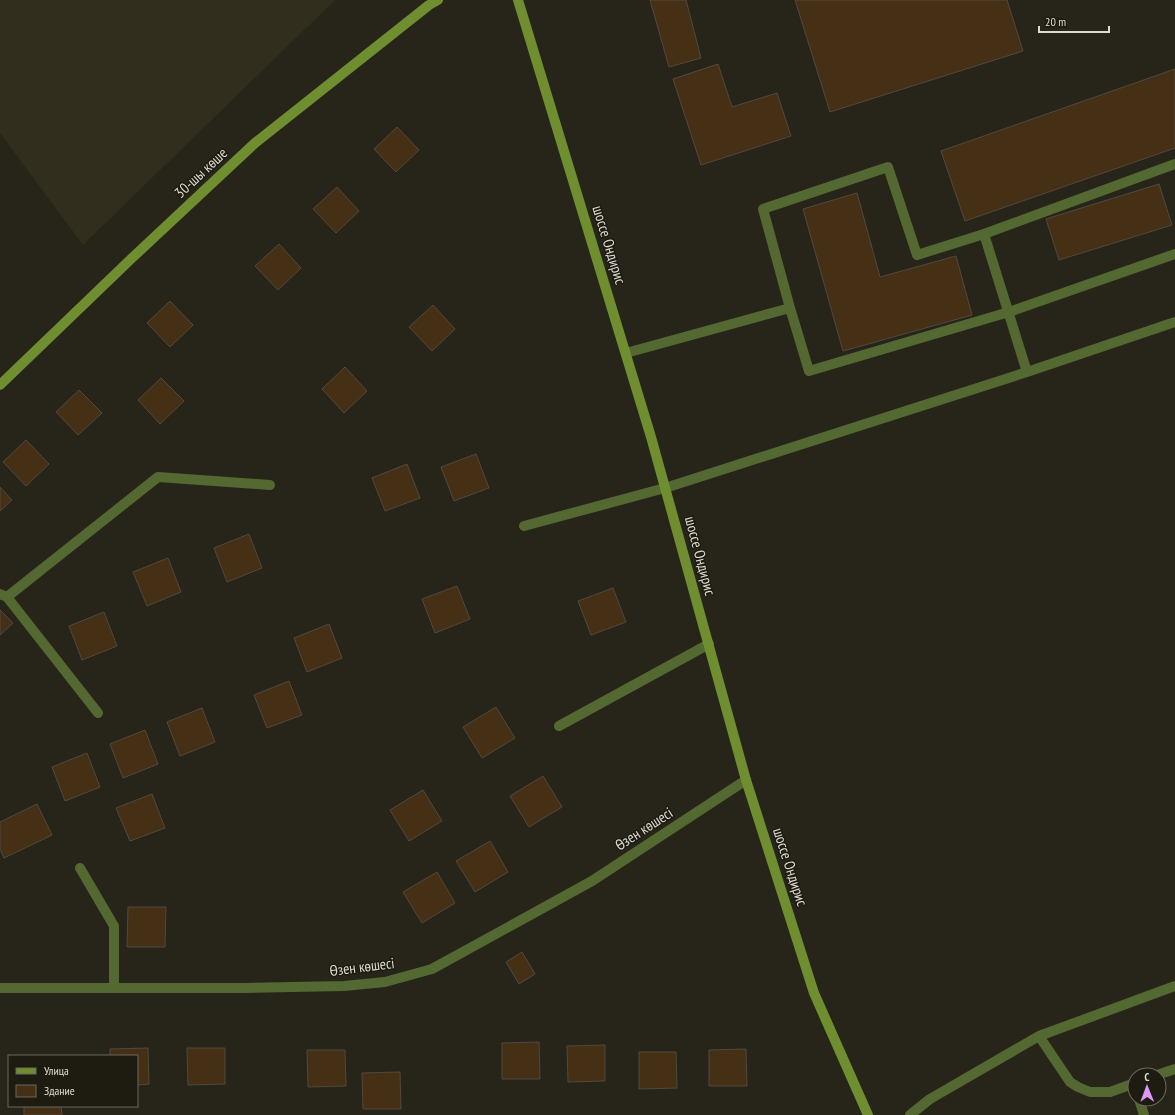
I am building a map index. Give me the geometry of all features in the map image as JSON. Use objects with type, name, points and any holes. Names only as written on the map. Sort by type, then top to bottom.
[{"type":"main road","name":"30-шы көше","points":[[0,385],[132,258],[256,143],[367,54],[438,0]]},
{"type":"main road","name":"шоссе Ондирис","points":[[518,0],[651,438],[746,780],[814,993],[868,1115]]},
{"type":"street","points":[[1175,164],[984,234],[917,255],[888,167],[763,209],[809,371],[1009,312],[1175,254]]},
{"type":"street","points":[[984,234],[1027,372]]},
{"type":"street","points":[[626,353],[790,308]]},
{"type":"street","points":[[524,526],[665,488],[1027,372],[1175,322]]},
{"type":"street","points":[[98,713],[4,596],[158,478],[270,485]]},
{"type":"street","points":[[559,726],[708,644]]},
{"type":"street","name":"Өзен көшесі","points":[[0,988],[245,988],[344,986],[385,982],[432,969],[592,881],[746,780]]},
{"type":"street","points":[[80,868],[114,926],[114,988]]},
{"type":"street","points":[[910,1115],[930,1099],[1038,1036],[1175,986]]},
{"type":"street","points":[[1038,1036],[1070,1082],[1078,1087],[1090,1092],[1110,1092],[1127,1086]]},
{"type":"shaded area","points":[[0,0],[335,0],[83,245],[0,133]]},
{"type":"building","points":[[650,0],[686,0],[701,58],[669,67]]},
{"type":"building","points":[[795,0],[1007,0],[1023,51],[830,112]]},
{"type":"building","points":[[718,64],[732,107],[777,93],[791,136],[701,165],[673,79]]},
{"type":"building","points":[[1175,69],[1175,148],[965,221],[941,151]]},
{"type":"building","points":[[397,127],[419,150],[396,172],[374,149]]},
{"type":"building","points":[[1159,184],[1172,225],[1059,260],[1046,219]]},
{"type":"building","points":[[337,187],[359,211],[336,233],[313,209]]},
{"type":"building","points":[[857,193],[880,277],[956,256],[972,315],[843,351],[803,209]]},
{"type":"building","points":[[279,244],[301,268],[278,290],[255,266]]},
{"type":"building","points":[[170,301],[193,325],[170,347],[147,323]]},
{"type":"building","points":[[433,305],[455,329],[432,351],[409,327]]},
{"type":"building","points":[[345,367],[367,391],[344,413],[322,389]]},
{"type":"building","points":[[161,378],[184,401],[160,424],[138,400]]},
{"type":"building","points":[[79,390],[102,413],[78,435],[56,412]]},
{"type":"building","points":[[26,440],[49,464],[26,486],[3,462]]},
{"type":"building","points":[[476,454],[489,488],[454,501],[441,467]]},
{"type":"building","points":[[407,464],[420,498],[385,511],[372,478]]},
{"type":"building","points":[[0,487],[12,500],[0,511]]},
{"type":"building","points":[[249,534],[262,568],[227,582],[214,548]]},
{"type":"building","points":[[168,558],[181,592],[147,606],[133,572]]},
{"type":"building","points":[[457,586],[470,619],[435,633],[422,599]]},
{"type":"building","points":[[613,588],[626,622],[591,635],[578,601]]},
{"type":"building","points":[[0,610],[13,623],[0,635]]},
{"type":"building","points":[[104,612],[117,646],[82,660],[69,626]]},
{"type":"building","points":[[329,624],[342,658],[307,672],[294,638]]},
{"type":"building","points":[[289,681],[302,715],[267,728],[254,695]]},
{"type":"building","points":[[496,707],[515,738],[482,758],[463,727]]},
{"type":"building","points":[[202,708],[215,742],[180,756],[167,722]]},
{"type":"building","points":[[145,730],[158,764],[123,778],[110,744]]},
{"type":"building","points":[[87,753],[100,787],[65,801],[52,767]]},
{"type":"building","points":[[543,776],[562,807],[529,827],[510,796]]},
{"type":"building","points":[[423,790],[442,821],[409,841],[390,810]]},
{"type":"building","points":[[152,794],[165,828],[130,841],[116,808]]},
{"type":"building","points":[[37,804],[52,835],[4,858],[0,849],[0,822]]},
{"type":"building","points":[[490,841],[508,872],[475,892],[456,861]]},
{"type":"building","points":[[437,872],[455,903],[422,923],[403,892]]},
{"type":"building","points":[[128,907],[166,907],[165,947],[127,947]]},
{"type":"building","points":[[522,952],[535,974],[519,984],[506,962]]},
{"type":"building","points":[[539,1042],[540,1079],[502,1079],[502,1043]]},
{"type":"building","points":[[605,1045],[605,1081],[568,1082],[567,1046]]},
{"type":"building","points":[[148,1048],[149,1084],[138,1085],[138,1055],[110,1055],[110,1049]]},
{"type":"building","points":[[187,1048],[225,1048],[225,1084],[188,1085]]},
{"type":"building","points":[[746,1049],[747,1086],[709,1086],[709,1050]]},
{"type":"building","points":[[307,1050],[345,1050],[346,1086],[308,1087]]},
{"type":"building","points":[[639,1052],[676,1052],[677,1088],[639,1089]]},
{"type":"building","points":[[400,1072],[401,1109],[363,1109],[362,1073]]},
{"type":"building","points":[[24,1107],[61,1107],[62,1115],[24,1115]]}]
